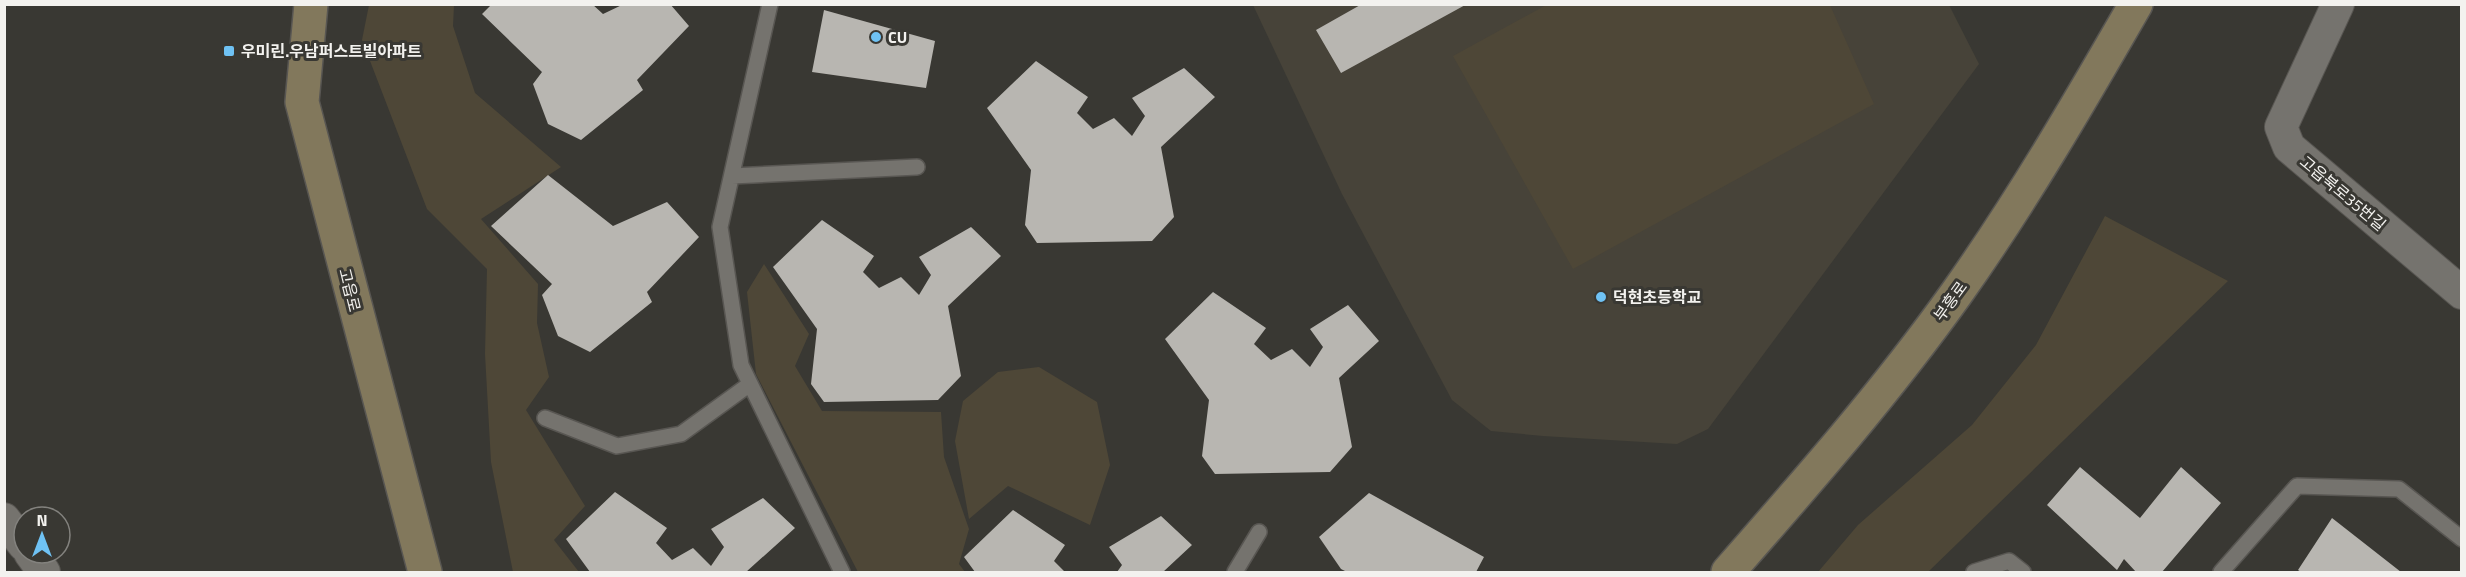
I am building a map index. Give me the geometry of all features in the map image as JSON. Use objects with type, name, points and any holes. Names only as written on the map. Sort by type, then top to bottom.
[{"type":"main road","name":"고읍로","points":[[311,4],[302,102],[425,573]]},
{"type":"main road","name":"부흥로","points":[[1728,573],[1819,471],[1955,295],[2056,143],[2136,4]]},
{"type":"street","name":"고읍북로35번길","points":[[2338,4],[2281,127],[2289,147],[2462,293]]},
{"type":"lane","points":[[770,4],[720,227],[741,365],[842,573]]},
{"type":"lane","points":[[732,176],[917,167]]},
{"type":"lane","points":[[545,418],[617,446],[681,434],[750,384]]},
{"type":"lane","points":[[2221,573],[2297,486],[2399,489],[2462,539]]},
{"type":"lane","points":[[1235,573],[1259,532]]},
{"type":"lane","points":[[1974,573],[2009,561],[2023,573]]},
{"type":"shaded area","points":[[1548,4],[1830,5],[1874,104],[1573,269],[1453,56]]},
{"type":"shaded area","points":[[369,5],[454,5],[453,26],[475,93],[561,167],[481,219],[538,284],[537,323],[549,377],[526,410],[585,506],[554,540],[579,572],[513,572],[491,462],[485,354],[487,269],[427,209],[362,40]]},
{"type":"shaded area","name":"덕현초등학교","points":[[1253,5],[1949,5],[1979,64],[1708,429],[1677,444],[1543,436],[1491,431],[1452,400],[1342,194]]},
{"type":"shaded area","points":[[2105,216],[2228,281],[1928,572],[1818,572],[1858,525],[1972,425],[2036,345]]},
{"type":"shaded area","points":[[764,264],[809,334],[795,366],[822,411],[941,412],[944,457],[969,529],[959,564],[965,572],[858,572],[756,374],[747,292]]},
{"type":"shaded area","points":[[1039,367],[1097,402],[1110,465],[1090,525],[1008,486],[969,519],[955,441],[963,401],[998,372]]},
{"type":"building","points":[[492,4],[592,4],[603,14],[624,4],[670,4],[689,26],[637,80],[643,90],[581,140],[548,124],[533,84],[542,72],[482,14]]},
{"type":"building","points":[[1362,4],[1467,4],[1341,73],[1316,30]]},
{"type":"building","points":[[824,10],[935,41],[926,88],[812,72]]},
{"type":"building","points":[[1036,61],[1088,97],[1077,113],[1093,129],[1114,118],[1132,136],[1145,116],[1132,98],[1184,68],[1215,97],[1161,147],[1174,217],[1152,241],[1037,243],[1025,225],[1031,170],[987,108]]},
{"type":"building","points":[[548,175],[613,226],[667,202],[699,237],[647,292],[652,302],[590,352],[558,336],[542,295],[552,284],[491,226]]},
{"type":"building","points":[[822,220],[874,256],[863,272],[879,288],[901,277],[919,295],[931,275],[919,257],[971,227],[1001,256],[948,306],[961,376],[938,400],[824,402],[811,384],[817,329],[773,267]]},
{"type":"building","points":[[1213,292],[1266,328],[1254,344],[1271,360],[1292,349],[1310,367],[1323,347],[1310,329],[1348,305],[1379,341],[1339,378],[1352,447],[1330,472],[1215,474],[1202,456],[1209,400],[1165,339]]},
{"type":"building","points":[[2080,467],[2140,518],[2181,467],[2221,503],[2162,572],[2136,572],[2124,559],[2117,570],[2047,505]]},
{"type":"building","points":[[615,492],[667,528],[656,543],[672,560],[693,548],[711,566],[724,547],[711,529],[763,498],[795,528],[746,572],[590,572],[566,539]]},
{"type":"building","points":[[1369,493],[1484,557],[1476,572],[1347,572],[1341,569],[1319,537]]},
{"type":"building","points":[[1013,510],[1065,545],[1054,561],[1065,572],[975,572],[964,557]]},
{"type":"building","points":[[1161,516],[1192,545],[1163,572],[1117,572],[1122,565],[1109,547]]},
{"type":"building","points":[[2332,518],[2401,572],[2301,572],[2298,570]]},
{"type":"place","name":"CU","points":[[876,37]]},
{"type":"place","name":"우미린.우남퍼스트빌아파트","points":[[229,51]]},
{"type":"place","name":"덕현초등학교","points":[[1601,297]]}]
